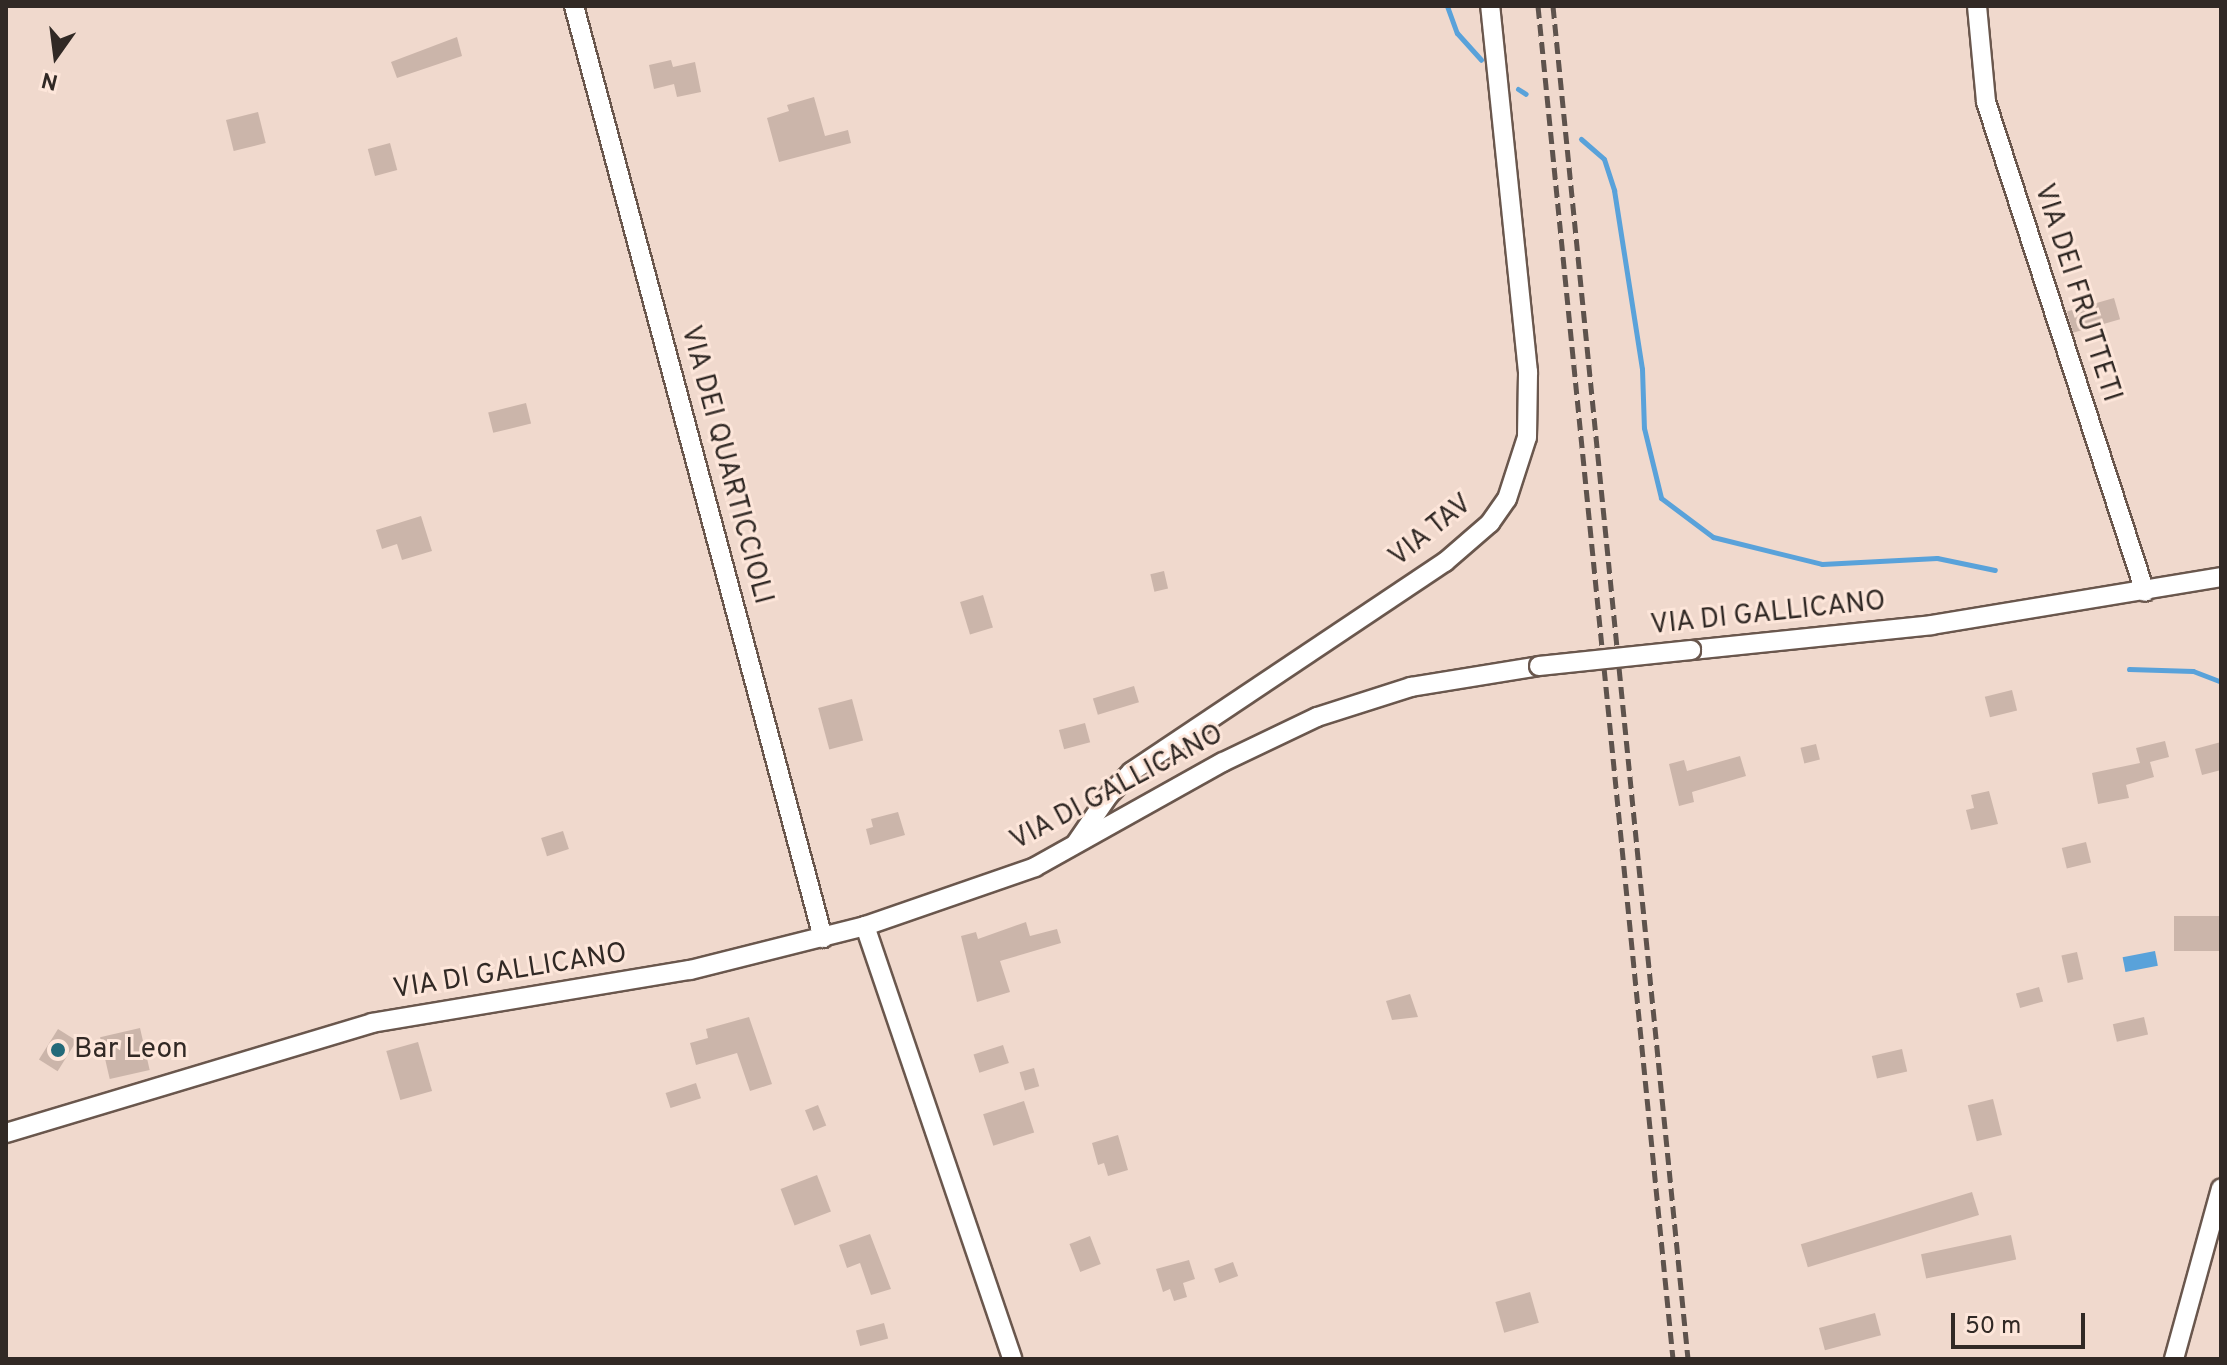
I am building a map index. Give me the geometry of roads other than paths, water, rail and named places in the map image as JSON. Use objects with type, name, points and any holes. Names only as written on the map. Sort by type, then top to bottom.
[{"type":"street","name":"VIA DEI QUARTICCIOLI","points":[[574,6],[823,938]]},
{"type":"street","name":"VIA TAV","points":[[1072,849],[1109,795],[1131,772],[1445,562],[1490,523],[1507,499],[1527,437],[1528,372],[1490,6]]},
{"type":"street","name":"VIA DEI FRUTTETI","points":[[1977,6],[1983,91],[2145,592]]},
{"type":"street","name":"VIA DI GALLICANO","points":[[6,1133],[372,1023],[649,977],[865,926],[975,891],[1072,849],[1223,762],[1317,717],[1411,687],[1539,666],[1932,625],[2221,577]]},
{"type":"street","points":[[865,926],[1012,1359]]},
{"type":"street","points":[[2174,1359],[2221,1188]]},
{"type":"water","points":[[2155,951],[2158,966],[2125,972],[2123,957]]},
{"type":"waterway","points":[[1447,6],[1457,33],[1481,60]]},
{"type":"waterway","points":[[1518,89],[1526,94]]},
{"type":"waterway","points":[[1581,139],[1604,159],[1614,190],[1642,369],[1644,428],[1661,498],[1713,537],[1822,564],[1937,558],[1995,570]]},
{"type":"waterway","points":[[2129,669],[2193,671],[2221,682]]},
{"type":"railway","points":[[1538,6],[1673,1359]]},
{"type":"railway","points":[[1553,6],[1688,1359]]},
{"type":"place","name":"Bar Leon","points":[[58,1050]]}]
